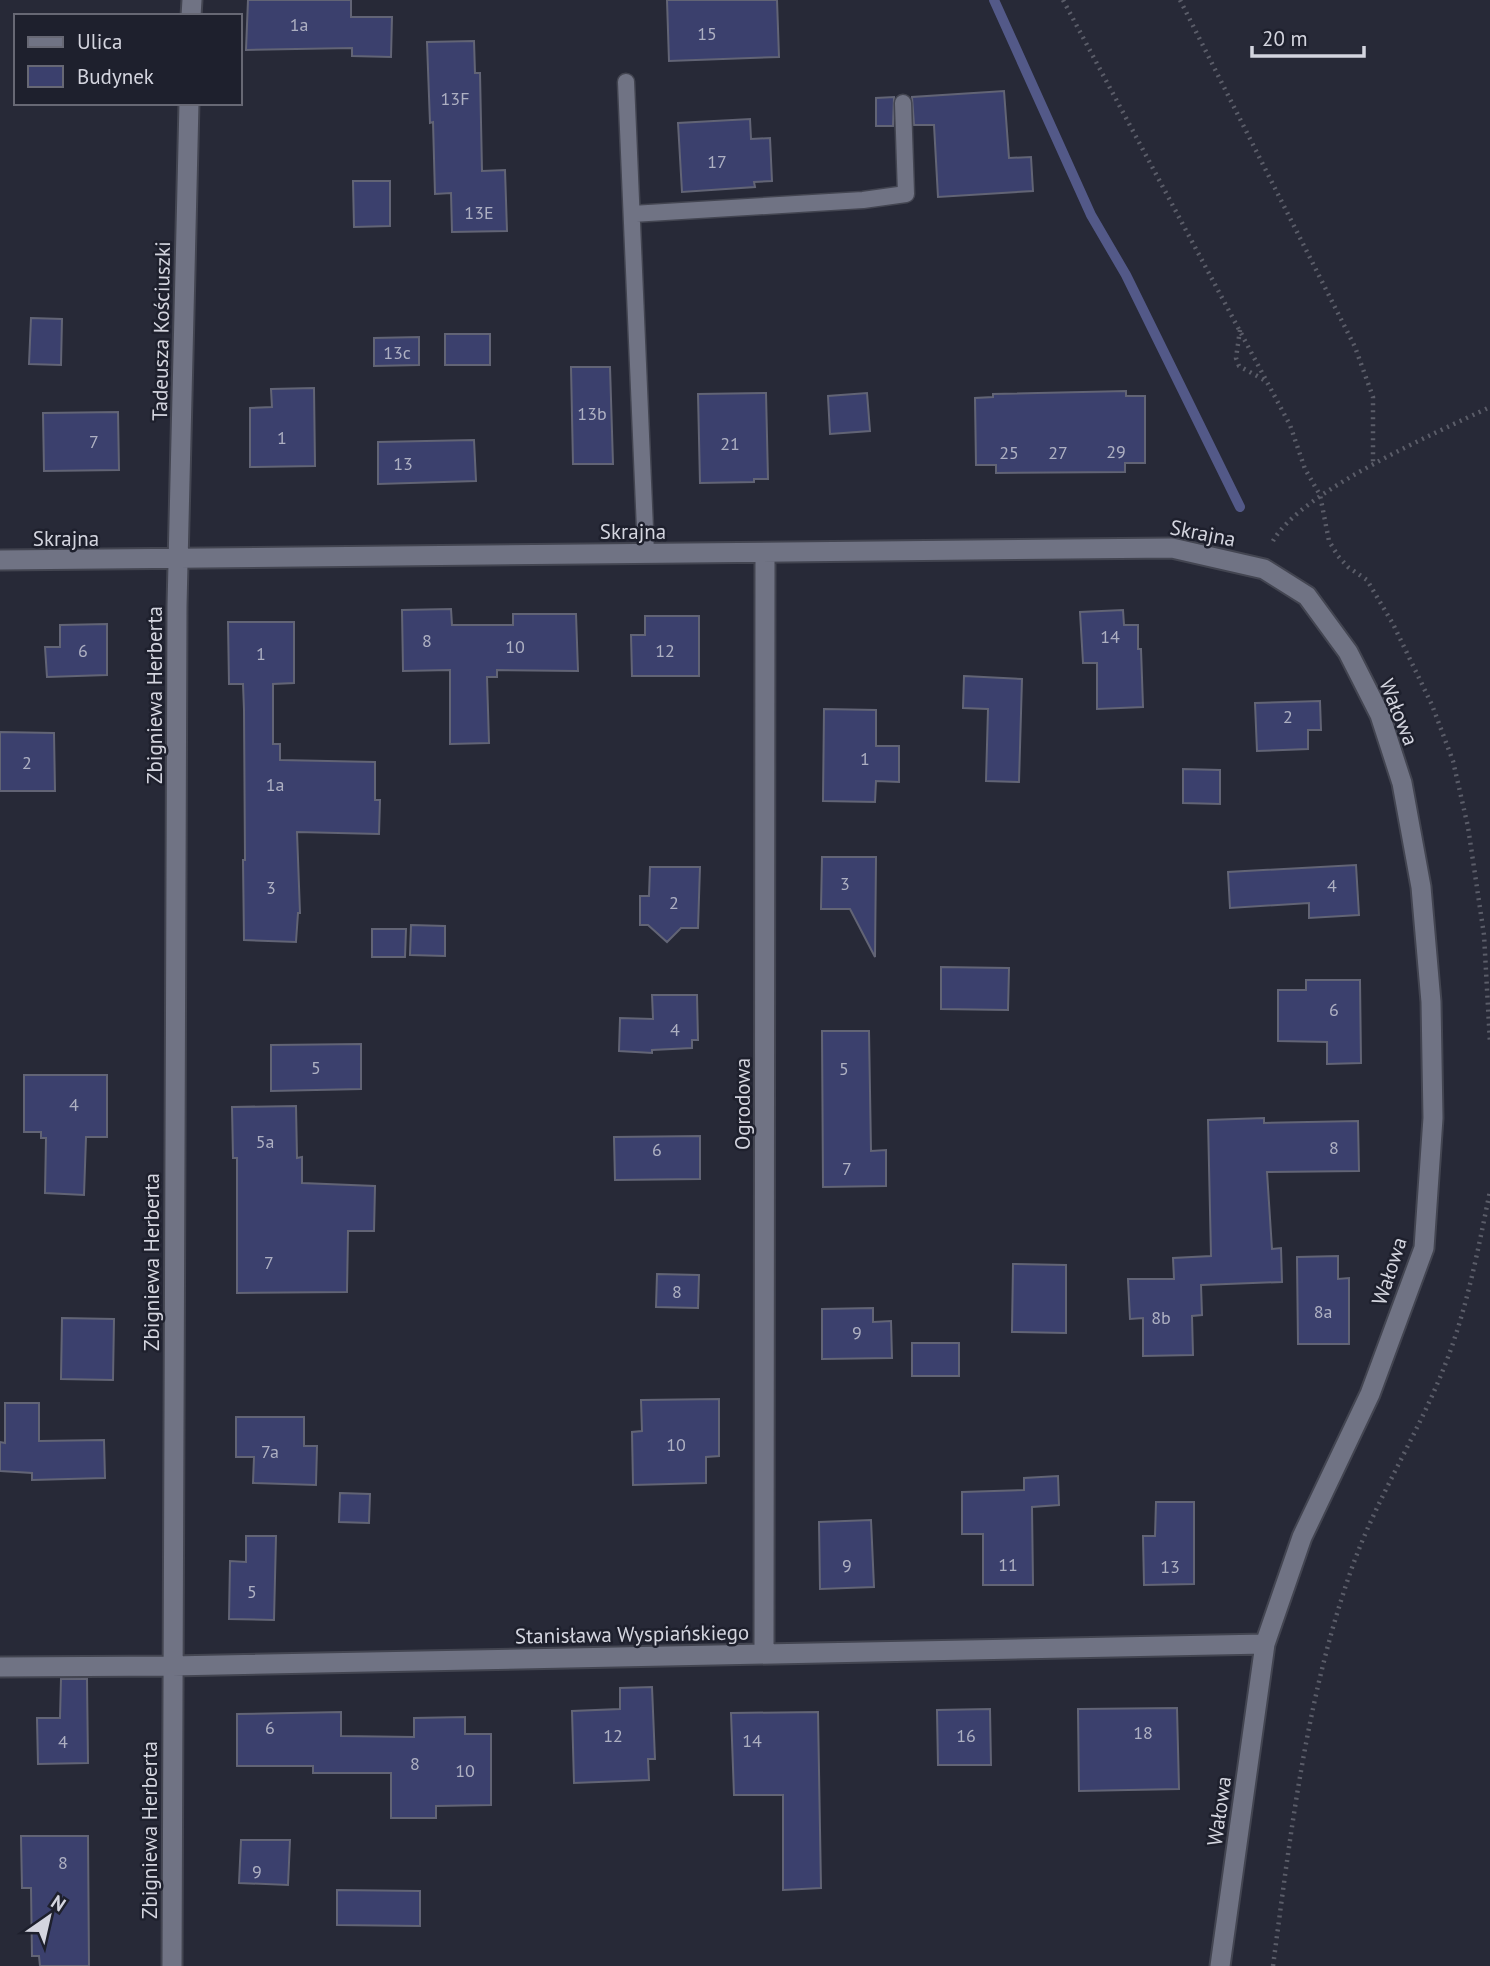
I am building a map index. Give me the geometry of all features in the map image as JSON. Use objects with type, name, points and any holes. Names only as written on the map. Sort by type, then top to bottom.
[{"type":"street","name":"Tadeusza Kościuszki","points":[[178,559],[189,105]]},
{"type":"street","name":"Skrajna","points":[[0,560],[1172,548],[1264,569]]},
{"type":"street","name":"Ogrodowa","points":[[764,1654],[765,553]]},
{"type":"street","name":"Zbigniewa Herberta","points":[[172,1966],[178,559]]},
{"type":"street","name":"Wałowa","points":[[1220,1966],[1265,1644],[1302,1537],[1370,1394],[1424,1248],[1433,1118],[1431,1002],[1422,900],[1402,783],[1380,715],[1348,652],[1307,596],[1264,569]]},
{"type":"street","name":"Stanisława Wyspiańskiego","points":[[0,1667],[172,1666],[1265,1644]]},
{"type":"lane","points":[[626,82],[646,553]]},
{"type":"lane","points":[[632,214],[863,200],[906,194],[903,103]]},
{"type":"path","points":[[1063,0],[1290,425],[1305,469],[1320,495],[1329,541],[1348,567],[1367,580],[1394,624],[1432,705],[1453,761],[1468,827],[1484,935],[1490,1043]]},
{"type":"path","points":[[1180,0],[1355,347],[1373,397],[1373,466]]},
{"type":"path","points":[[1240,329],[1236,358],[1239,366],[1268,383]]},
{"type":"path","points":[[1264,569],[1274,539],[1288,522],[1320,495],[1490,407]]},
{"type":"path","points":[[1273,1966],[1295,1805],[1326,1649],[1355,1561],[1445,1365],[1465,1304],[1490,1191]]},
{"type":"building","points":[[248,0],[351,0],[351,17],[392,17],[391,57],[352,56],[352,48],[246,50]]},
{"type":"building","points":[[667,0],[777,0],[779,57],[669,61]]},
{"type":"building","points":[[474,41],[475,73],[480,73],[482,171],[505,170],[507,231],[452,232],[451,193],[435,194],[427,42]]},
{"type":"building","points":[[1004,91],[1009,158],[1031,157],[1033,191],[938,197],[934,125],[914,125],[912,97]]},
{"type":"building","points":[[894,97],[893,126],[876,126],[876,98]]},
{"type":"building","points":[[750,119],[751,139],[770,138],[772,181],[754,182],[755,187],[682,192],[678,123]]},
{"type":"building","points":[[353,181],[390,181],[390,226],[354,227]]},
{"type":"building","points":[[31,318],[62,319],[61,365],[29,364]]},
{"type":"building","points":[[445,334],[490,334],[490,365],[445,365]]},
{"type":"building","points":[[419,337],[419,365],[374,366],[374,338]]},
{"type":"building","points":[[571,367],[610,367],[613,464],[573,464]]},
{"type":"building","points":[[314,388],[315,466],[250,467],[250,408],[272,407],[271,389]]},
{"type":"building","points":[[1126,391],[1126,396],[1145,396],[1145,463],[1125,463],[1125,472],[996,473],[996,465],[976,465],[975,398],[993,397],[993,394]]},
{"type":"building","points":[[766,393],[768,479],[754,479],[754,482],[700,483],[698,394]]},
{"type":"building","points":[[867,393],[870,431],[830,434],[828,396]]},
{"type":"building","points":[[118,412],[119,470],[44,471],[43,413]]},
{"type":"building","points":[[474,440],[476,481],[378,484],[378,442]]},
{"type":"building","points":[[451,609],[452,625],[513,625],[513,614],[576,614],[578,671],[497,670],[497,677],[487,677],[489,743],[450,744],[450,670],[403,671],[402,610]]},
{"type":"building","points":[[1123,610],[1124,625],[1138,625],[1143,707],[1097,709],[1097,663],[1083,663],[1080,612]]},
{"type":"building","points":[[645,616],[699,616],[699,676],[632,676],[631,635],[645,635]]},
{"type":"building","points":[[228,622],[294,622],[294,683],[273,684],[273,744],[280,744],[280,760],[375,762],[375,800],[380,800],[379,834],[297,832],[300,913],[296,942],[244,940],[243,684],[229,684]]},
{"type":"building","points":[[107,624],[107,675],[47,677],[45,647],[60,647],[60,625]]},
{"type":"building","points":[[964,676],[1022,679],[1019,782],[986,781],[988,709],[963,708]]},
{"type":"building","points":[[1320,701],[1321,730],[1308,730],[1308,749],[1257,751],[1255,703]]},
{"type":"building","points":[[824,709],[876,710],[876,746],[899,746],[899,782],[876,781],[875,802],[823,801]]},
{"type":"building","points":[[0,732],[54,733],[55,791],[0,791]]},
{"type":"building","points":[[1183,769],[1220,770],[1220,804],[1183,803]]},
{"type":"building","points":[[822,857],[876,857],[875,957],[850,909],[821,909]]},
{"type":"building","points":[[1356,865],[1359,915],[1309,918],[1309,903],[1230,908],[1228,872]]},
{"type":"building","points":[[650,867],[700,867],[698,928],[681,928],[667,942],[648,925],[640,925],[640,896],[649,896]]},
{"type":"building","points":[[411,925],[445,926],[445,956],[410,955]]},
{"type":"building","points":[[372,929],[406,929],[405,957],[372,957]]},
{"type":"building","points":[[941,967],[1009,968],[1008,1010],[941,1009]]},
{"type":"building","points":[[1306,980],[1360,980],[1361,1063],[1327,1064],[1327,1042],[1278,1041],[1278,990],[1306,990]]},
{"type":"building","points":[[652,995],[697,995],[698,1040],[692,1040],[692,1048],[652,1050],[652,1053],[619,1051],[620,1018],[653,1019]]},
{"type":"building","points":[[822,1031],[869,1031],[871,1151],[886,1150],[886,1186],[823,1187]]},
{"type":"building","points":[[361,1044],[361,1089],[271,1091],[271,1045]]},
{"type":"building","points":[[24,1075],[107,1075],[107,1137],[86,1137],[84,1195],[45,1193],[46,1138],[41,1138],[41,1132],[24,1132]]},
{"type":"building","points":[[296,1106],[297,1158],[302,1157],[302,1183],[375,1186],[374,1231],[348,1231],[347,1292],[237,1293],[237,1158],[233,1158],[232,1107]]},
{"type":"building","points":[[1264,1118],[1264,1123],[1358,1121],[1359,1171],[1267,1172],[1272,1249],[1281,1248],[1282,1282],[1201,1285],[1202,1315],[1192,1316],[1193,1355],[1143,1356],[1143,1318],[1130,1319],[1128,1279],[1174,1279],[1173,1258],[1211,1256],[1208,1120]]},
{"type":"building","points":[[700,1136],[700,1179],[615,1180],[614,1137]]},
{"type":"building","points":[[1338,1256],[1338,1279],[1349,1278],[1349,1344],[1298,1344],[1297,1257]]},
{"type":"building","points":[[1013,1264],[1066,1265],[1066,1333],[1012,1332]]},
{"type":"building","points":[[657,1274],[699,1275],[698,1308],[656,1307]]},
{"type":"building","points":[[873,1308],[873,1322],[891,1321],[892,1358],[822,1359],[822,1309]]},
{"type":"building","points":[[62,1318],[114,1319],[113,1380],[61,1379]]},
{"type":"building","points":[[912,1343],[959,1343],[959,1376],[912,1376]]},
{"type":"building","points":[[719,1399],[719,1456],[706,1457],[706,1483],[633,1485],[632,1432],[642,1431],[641,1400]]},
{"type":"building","points":[[5,1403],[39,1403],[39,1441],[104,1440],[105,1478],[32,1480],[32,1473],[0,1471],[0,1442],[5,1443]]},
{"type":"building","points":[[236,1417],[304,1417],[304,1446],[317,1446],[316,1485],[253,1483],[254,1457],[236,1457]]},
{"type":"building","points":[[1058,1476],[1059,1505],[1032,1507],[1033,1585],[983,1585],[983,1534],[962,1534],[962,1492],[1024,1490],[1024,1478]]},
{"type":"building","points":[[340,1493],[370,1494],[369,1523],[339,1522]]},
{"type":"building","points":[[1156,1502],[1194,1502],[1194,1584],[1144,1585],[1143,1536],[1155,1536]]},
{"type":"building","points":[[871,1520],[874,1587],[820,1589],[819,1522]]},
{"type":"building","points":[[246,1536],[276,1536],[274,1620],[229,1619],[230,1561],[246,1562]]},
{"type":"building","points":[[61,1679],[87,1679],[88,1763],[38,1764],[37,1718],[60,1718]]},
{"type":"building","points":[[652,1687],[655,1759],[648,1759],[649,1780],[574,1783],[572,1711],[620,1709],[620,1688]]},
{"type":"building","points":[[1177,1708],[1179,1789],[1079,1791],[1078,1709]]},
{"type":"building","points":[[990,1709],[991,1765],[938,1765],[937,1710]]},
{"type":"building","points":[[341,1712],[341,1736],[414,1737],[414,1718],[465,1717],[465,1734],[491,1734],[491,1805],[436,1806],[436,1818],[391,1818],[391,1773],[313,1773],[313,1766],[237,1766],[237,1714]]},
{"type":"building","points":[[818,1712],[821,1888],[783,1890],[783,1795],[734,1795],[731,1713]]},
{"type":"building","points":[[21,1836],[88,1836],[89,1966],[40,1966],[39,1956],[32,1956],[31,1888],[22,1888]]},
{"type":"building","points":[[241,1840],[290,1840],[288,1885],[239,1883]]},
{"type":"building","points":[[337,1890],[420,1891],[420,1926],[337,1925]]},
{"type":"waterway","points":[[994,0],[1091,215],[1126,275],[1240,507]]}]
